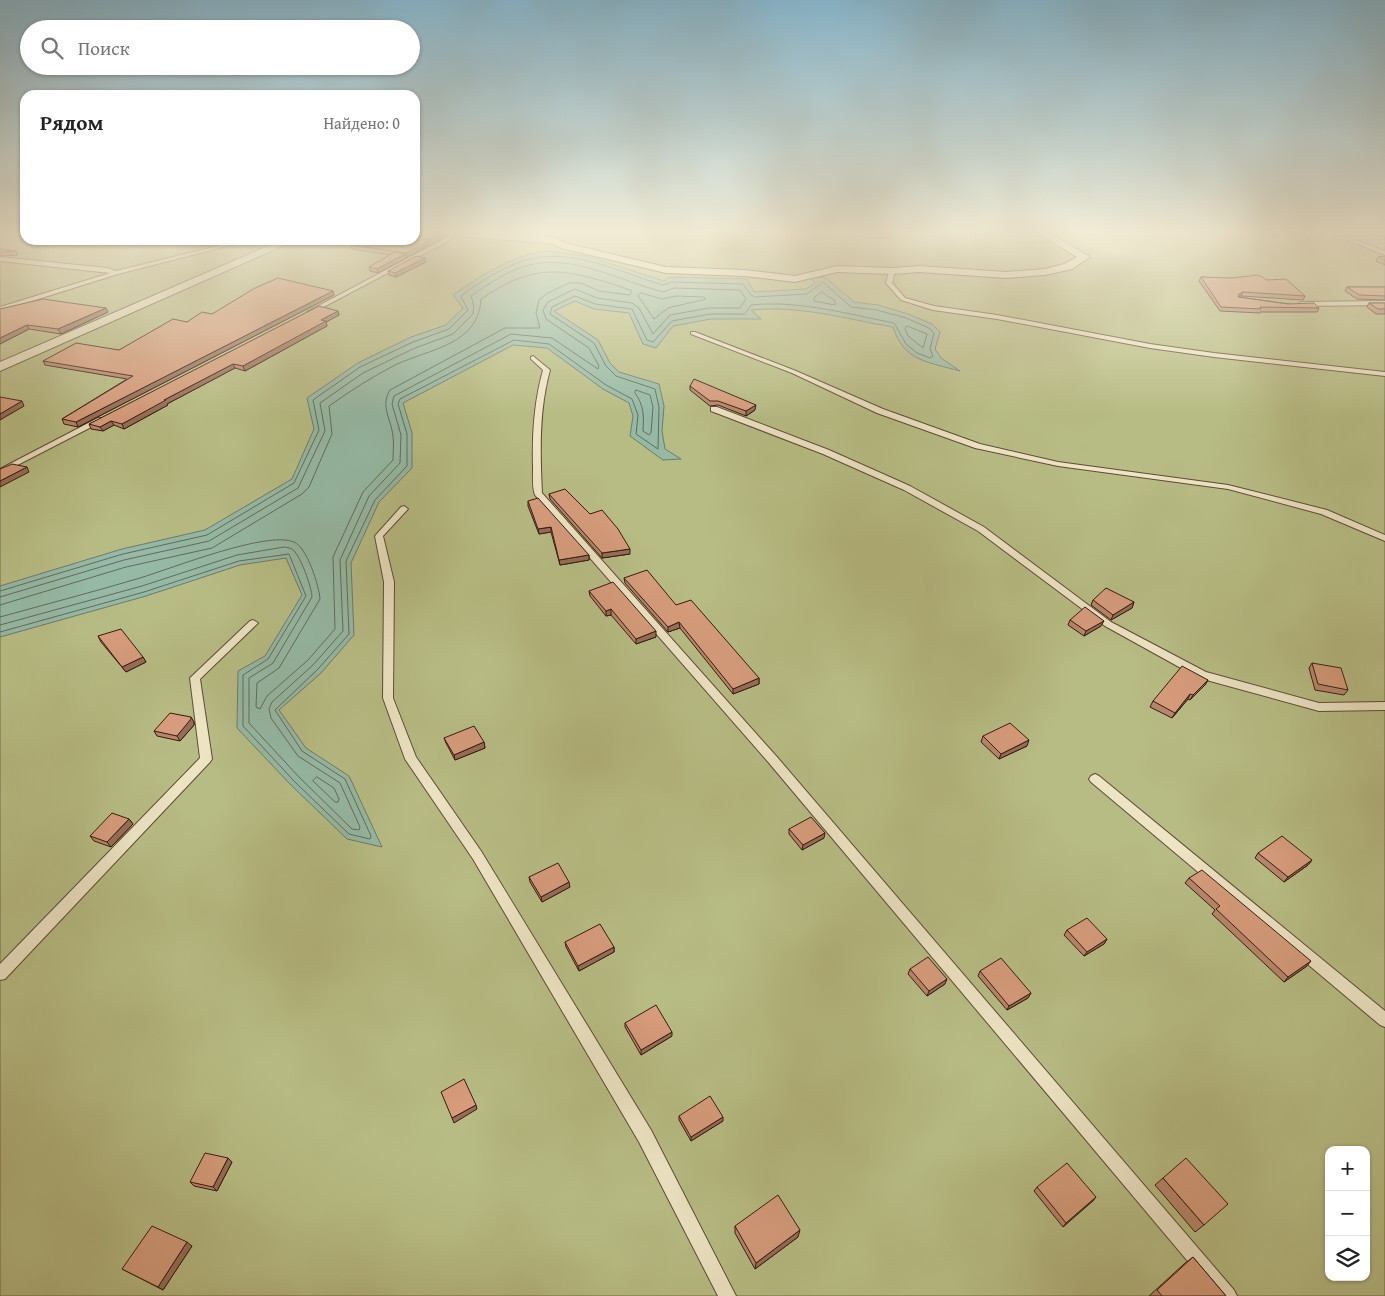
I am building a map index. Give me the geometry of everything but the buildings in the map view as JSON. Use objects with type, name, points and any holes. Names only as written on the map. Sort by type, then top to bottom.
[{"type":"street","points":[[0,367],[168,293]]},
{"type":"lane","points":[[0,309],[47,293]]},
{"type":"lane","points":[[305,314],[344,293]]},
{"type":"lane","points":[[898,293],[903,299],[933,308],[997,317],[1150,346],[1385,374]]},
{"type":"lane","points":[[1296,304],[1385,303]]},
{"type":"lane","points":[[693,332],[794,372],[880,411],[978,446],[1058,464],[1228,487],[1324,512],[1385,538]]},
{"type":"lane","points":[[533,358],[547,370],[540,391],[536,467],[538,493],[780,767],[1228,1296]]},
{"type":"lane","points":[[714,409],[826,452],[907,488],[981,530],[1108,624],[1203,675],[1319,707],[1385,706]]},
{"type":"lane","points":[[0,472],[112,414]]},
{"type":"lane","points":[[404,509],[379,536],[389,582],[388,698],[411,758],[477,855],[646,1136],[727,1296]]},
{"type":"lane","points":[[0,974],[206,759],[195,678],[253,623]]},
{"type":"lane","points":[[1095,779],[1385,1020]]},
{"type":"green space","points":[[0,293],[1385,293],[1385,1296],[0,1296]]},
{"type":"water","points":[[455,293],[844,293],[854,302],[878,305],[932,324],[940,332],[935,349],[941,358],[960,371],[919,359],[911,354],[898,339],[893,327],[787,309],[751,310],[761,319],[711,319],[673,326],[656,348],[643,344],[629,313],[594,309],[575,301],[554,311],[598,340],[610,363],[619,372],[659,384],[664,406],[662,431],[665,449],[681,459],[663,460],[630,436],[633,416],[629,403],[603,389],[547,348],[513,345],[403,403],[412,433],[412,468],[379,502],[351,563],[354,635],[321,673],[279,710],[306,748],[349,776],[382,847],[347,839],[291,785],[237,728],[238,671],[265,656],[302,595],[286,558],[240,565],[146,596],[0,637],[0,586],[122,549],[205,530],[292,479],[314,429],[307,398],[358,363],[411,337],[446,325],[463,308],[453,295]]}]
